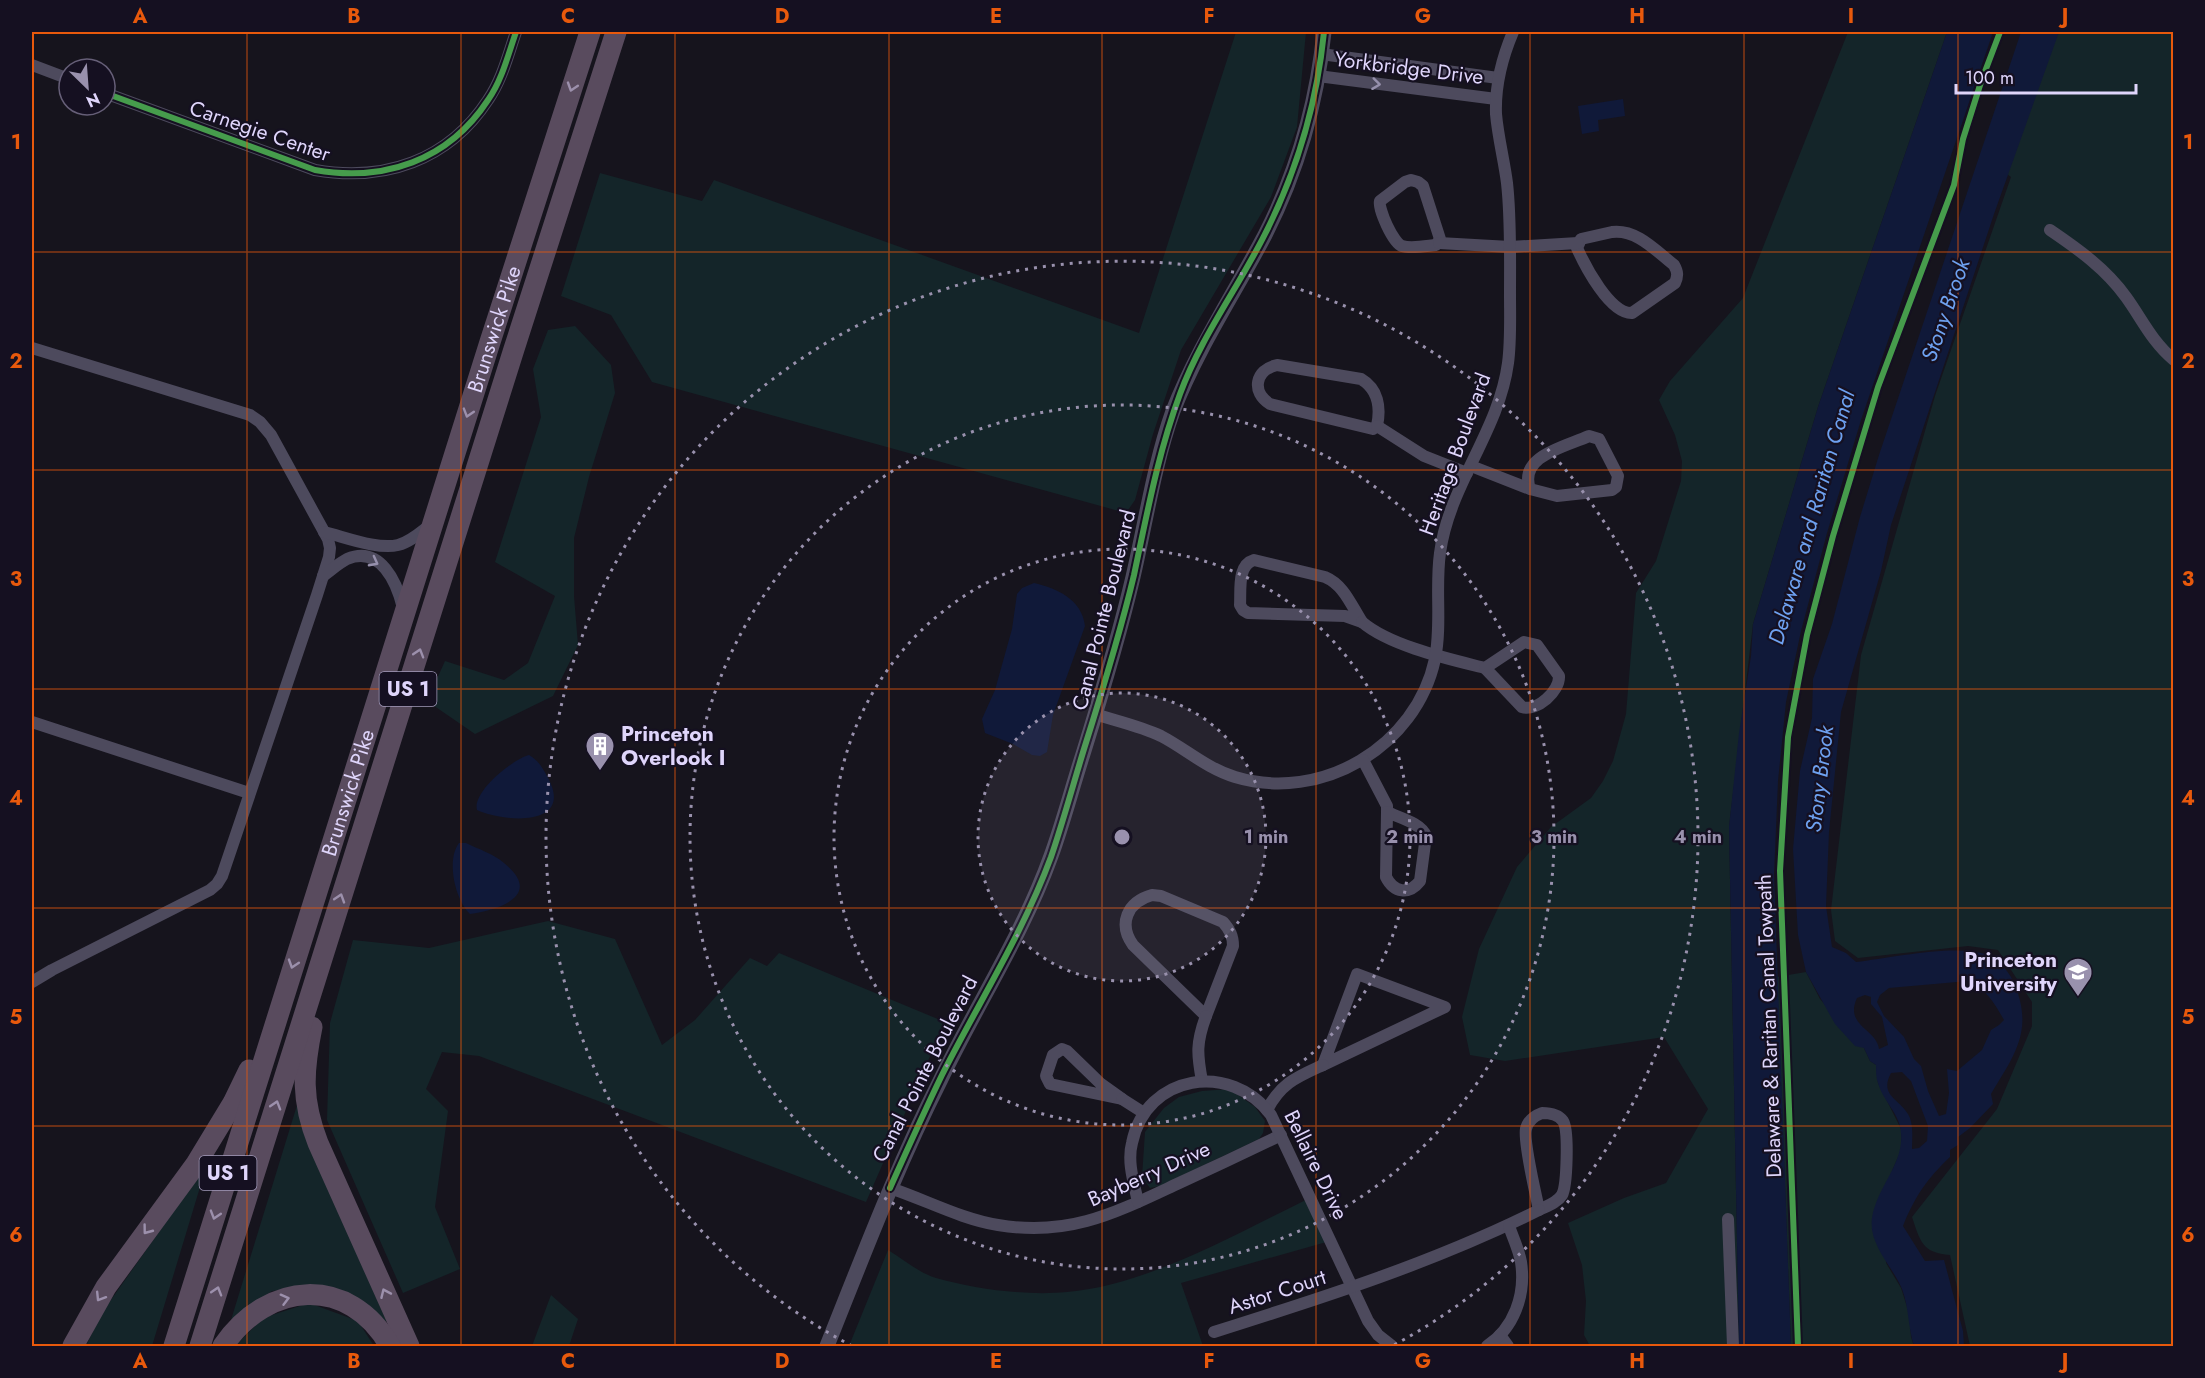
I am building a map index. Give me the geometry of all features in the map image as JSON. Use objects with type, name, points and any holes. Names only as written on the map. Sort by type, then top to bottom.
[{"type":"highway","name":"Brunswick Pike","points":[[174,1347],[282,999],[590,32]]},
{"type":"highway","name":"Brunswick Pike","points":[[200,1347],[616,32]]},
{"type":"highway","points":[[328,937],[306,1059],[304,1081],[306,1105],[318,1143],[409,1347]]},
{"type":"highway","points":[[73,1347],[106,1287],[216,1134],[282,999]]},
{"type":"highway","points":[[224,1347],[238,1327],[263,1308],[290,1297],[311,1295],[336,1298],[357,1309],[375,1325],[390,1347]]},
{"type":"street","name":"Carnegie Center","points":[[117,97],[308,168],[337,174],[359,175],[381,172],[421,160],[458,135],[474,119],[489,99],[500,77],[516,32]]},
{"type":"street","name":"Canal Pointe Boulevard","points":[[827,1347],[890,1188],[942,1075],[1018,934],[1052,854],[1118,638],[1158,458],[1169,423],[1182,388],[1202,346],[1264,235],[1281,199],[1307,124],[1318,76],[1324,32]]},
{"type":"street","name":"Heritage Boulevard","points":[[1095,714],[1157,734],[1211,768],[1234,777],[1256,782],[1278,783],[1303,782],[1327,776],[1363,760],[1380,748],[1408,718],[1428,681],[1435,655],[1438,633],[1437,574],[1440,548],[1448,520],[1498,404],[1505,382],[1510,340],[1510,247],[1507,182],[1496,99],[1498,78],[1513,32]]},
{"type":"street","name":"Yorkbridge Drive","points":[[1321,54],[1498,78]]},
{"type":"street","points":[[32,65],[57,74]]},
{"type":"street","name":"Yorkbridge Drive","points":[[1318,76],[1496,99]]},
{"type":"street","points":[[1439,243],[1440,239],[1423,186],[1418,182],[1411,180],[1405,182],[1380,201],[1380,211],[1397,243],[1408,247],[1436,246],[1439,243],[1510,247],[1578,243],[1581,239],[1612,232],[1627,232],[1636,236],[1674,265],[1678,277],[1675,283],[1636,311],[1625,314],[1620,312],[1595,280],[1581,258],[1577,248],[1578,243]]},
{"type":"street","points":[[2050,230],[2094,261],[2127,298],[2145,328],[2174,360]]},
{"type":"street","points":[[32,348],[250,415],[260,422],[271,435],[324,532],[330,548],[323,576],[222,876],[217,884],[210,890],[32,982]]},
{"type":"street","points":[[1277,364],[1361,379],[1369,384],[1378,399],[1377,426],[1373,429],[1270,404],[1259,394],[1258,378],[1263,371],[1277,364]]},
{"type":"street","points":[[1377,426],[1424,456],[1530,489],[1557,496],[1612,490],[1618,483],[1618,476],[1599,439],[1589,436],[1536,460],[1527,472],[1530,489]]},
{"type":"street","points":[[324,532],[381,546],[399,545],[434,523]]},
{"type":"street","points":[[323,576],[346,560],[361,556],[377,561],[390,573],[399,589],[405,615]]},
{"type":"street","points":[[1362,622],[1345,616],[1248,613],[1240,605],[1245,565],[1254,560],[1333,580],[1341,587],[1362,622],[1369,628],[1435,655],[1485,668],[1522,707],[1534,708],[1557,688],[1560,682],[1557,672],[1537,645],[1531,642],[1518,645],[1485,668]]},
{"type":"street","points":[[32,722],[249,793]]},
{"type":"street","points":[[1363,760],[1387,806],[1386,877],[1395,889],[1409,890],[1420,881],[1426,836],[1424,830],[1419,826],[1387,812]]},
{"type":"street","points":[[1202,1081],[1197,1042],[1233,946],[1233,937],[1223,922],[1161,896],[1152,895],[1142,898],[1134,903],[1125,918],[1127,938],[1206,1017]]},
{"type":"street","points":[[1267,1110],[1282,1087],[1292,1080],[1445,1007],[1357,974],[1323,1065]]},
{"type":"street","points":[[1122,1099],[1050,1084],[1046,1076],[1053,1055],[1059,1050],[1067,1051],[1101,1084],[1144,1113]]},
{"type":"street","name":"Bellaire Drive","points":[[1138,1202],[1130,1157],[1136,1127],[1144,1113],[1162,1095],[1174,1088],[1202,1081],[1227,1083],[1243,1089],[1267,1110],[1368,1321],[1378,1335],[1392,1347]]},
{"type":"street","name":"Astor Court","points":[[1214,1332],[1352,1288],[1464,1246],[1509,1226],[1557,1201],[1565,1188],[1566,1130],[1564,1122],[1551,1113],[1535,1116],[1526,1128],[1539,1210]]},
{"type":"street","name":"Bayberry Drive","points":[[890,1188],[971,1219],[996,1225],[1021,1228],[1072,1226],[1093,1221],[1138,1202],[1281,1136]]},
{"type":"street","points":[[1728,1219],[1733,1347]]},
{"type":"street","points":[[1487,1347],[1511,1321],[1517,1308],[1522,1285],[1521,1260],[1509,1226]]},
{"type":"street","points":[[1500,1335],[1508,1347]]},
{"type":"shaded area","points":[[1236,32],[1306,32],[1297,127],[1271,197],[1181,350],[1153,434],[1135,500],[1126,513],[652,382],[611,315],[561,296],[600,173],[702,201],[714,180],[1139,333]]},
{"type":"shaded area","points":[[1848,32],[1947,32],[1818,407],[1753,624],[1729,827],[1739,1346],[1590,1346],[1584,1335],[1586,1301],[1582,1265],[1568,1223],[1624,1198],[1666,1183],[1708,1109],[1664,1037],[1505,1061],[1470,1055],[1462,1017],[1479,949],[1517,867],[1551,827],[1591,798],[1613,761],[1626,714],[1636,593],[1656,561],[1681,481],[1682,461],[1675,435],[1659,400],[1670,381],[1743,298]]},
{"type":"shaded area","points":[[2047,32],[2173,32],[2173,1346],[1970,1346],[1950,1255],[1933,1252],[1924,1244],[1917,1233],[1912,1217],[1997,1109],[2032,1026],[2032,1002],[1998,950],[1968,946],[1858,958],[1835,941],[1831,910],[1861,655],[1935,396],[2011,177],[2003,171]]},
{"type":"shaded area","points":[[575,326],[611,365],[615,393],[589,477],[574,538],[574,596],[578,645],[553,696],[475,734],[427,701],[445,661],[504,680],[528,663],[555,596],[495,562],[541,417],[533,369],[548,330]]},
{"type":"shaded area","points":[[548,921],[615,939],[662,1045],[695,1020],[750,958],[767,966],[779,953],[945,1022],[866,1202],[479,1056],[442,1052],[426,1089],[448,1111],[435,1207],[460,1269],[403,1293],[327,1120],[330,1023],[353,940],[429,948]]},
{"type":"shaded area","points":[[1806,972],[1820,999],[1864,1048],[1870,1061],[1876,1065],[1878,1083],[1901,1129],[1902,1148],[1892,1171],[1886,1263],[1901,1288],[1909,1313],[1914,1346],[1791,1346],[1777,977]]},
{"type":"shaded area","points":[[1230,1089],[1255,1107],[1265,1121],[1263,1133],[1259,1139],[1160,1186],[1150,1188],[1142,1177],[1145,1132],[1164,1108],[1179,1097],[1202,1091]]},
{"type":"shaded area","points":[[298,1102],[302,1129],[387,1322],[325,1287],[272,1291],[231,1320]]},
{"type":"shaded area","points":[[207,1164],[152,1346],[86,1346],[101,1314]]},
{"type":"shaded area","points":[[1310,1198],[1330,1241],[1181,1283],[1203,1346],[849,1346],[888,1250],[923,1273],[951,1282],[1018,1292],[1067,1292],[1098,1287],[1161,1268],[1192,1256]]},
{"type":"shaded area","points":[[551,1295],[578,1319],[569,1346],[532,1346]]},
{"type":"shaded area","points":[[309,1303],[358,1321],[374,1346],[235,1346],[263,1318]]},
{"type":"water","name":"Delaware and Raritan Canal","points":[[1947,32],[1993,32],[1861,420],[1827,533],[1801,631],[1786,702],[1778,781],[1774,875],[1791,1346],[1739,1346],[1729,827],[1753,624],[1818,407]]},
{"type":"water","name":"Stony Brook","points":[[2021,32],[2059,32],[1994,214],[1891,525],[1881,571],[1841,712],[1829,832],[1826,906],[1832,947],[1846,953],[1856,962],[1937,951],[1981,953],[2005,969],[2012,978],[2020,1000],[2022,1028],[2019,1041],[2008,1066],[1991,1094],[1993,1104],[1958,1137],[1958,1145],[1950,1150],[1950,1157],[1922,1188],[1903,1226],[1925,1261],[1944,1260],[1963,1331],[1964,1346],[1914,1346],[1902,1289],[1877,1246],[1872,1228],[1875,1207],[1898,1155],[1901,1144],[1900,1126],[1880,1090],[1876,1065],[1870,1061],[1864,1048],[1855,1046],[1835,1024],[1806,972],[1798,935],[1793,849],[1800,771],[1812,718],[1813,679],[1832,624],[1879,455]],"holes":[[[1968,981],[1980,987],[2004,1020],[1991,1030],[1982,1050],[1957,1071],[1947,1069],[1949,1093],[1946,1114],[1939,1116],[1928,1091],[1921,1066],[1914,1059],[1904,1037],[1884,1016],[1877,1002],[1880,995],[1889,988]],[[1865,995],[1871,997],[1871,1004],[1882,1017],[1888,1045],[1879,1049],[1877,1042],[1855,1015],[1854,1007],[1857,998]],[[1902,1072],[1911,1081],[1928,1126],[1927,1141],[1919,1148],[1912,1149],[1910,1118],[1887,1087],[1891,1073]]]},
{"type":"water","points":[[1623,99],[1625,116],[1598,120],[1599,131],[1582,134],[1578,106]]},
{"type":"water","points":[[1034,583],[1067,596],[1079,609],[1085,626],[1053,715],[1047,752],[1040,756],[1032,755],[1013,744],[985,733],[982,719],[995,690],[1012,629],[1017,594],[1022,588]]},
{"type":"water","points":[[529,755],[535,759],[547,776],[554,793],[552,805],[545,813],[520,818],[504,817],[477,810],[481,794],[495,777],[513,763]]},
{"type":"water","points":[[459,843],[466,843],[496,857],[515,874],[520,884],[513,899],[493,909],[470,914],[460,899],[454,880],[453,859]]},
{"type":"cycle path","points":[[117,97],[315,170],[366,173],[412,162],[434,152],[454,138],[472,121],[488,100],[497,84],[516,32]]},
{"type":"cycle path","points":[[890,1188],[942,1075],[1027,913],[1051,857],[1123,619],[1172,416],[1198,353],[1265,234],[1287,186],[1311,110],[1324,32]]},
{"type":"cycle path","name":"Delaware & Raritan Canal Towpath","points":[[1798,1346],[1780,871],[1788,737],[1807,635],[1833,536],[1878,387],[1954,185],[1963,139],[2000,32]]},
{"type":"place","name":"Princeton Overlook I","points":[[600,772]]},
{"type":"place","name":"Princeton University","points":[[2078,998]]}]
